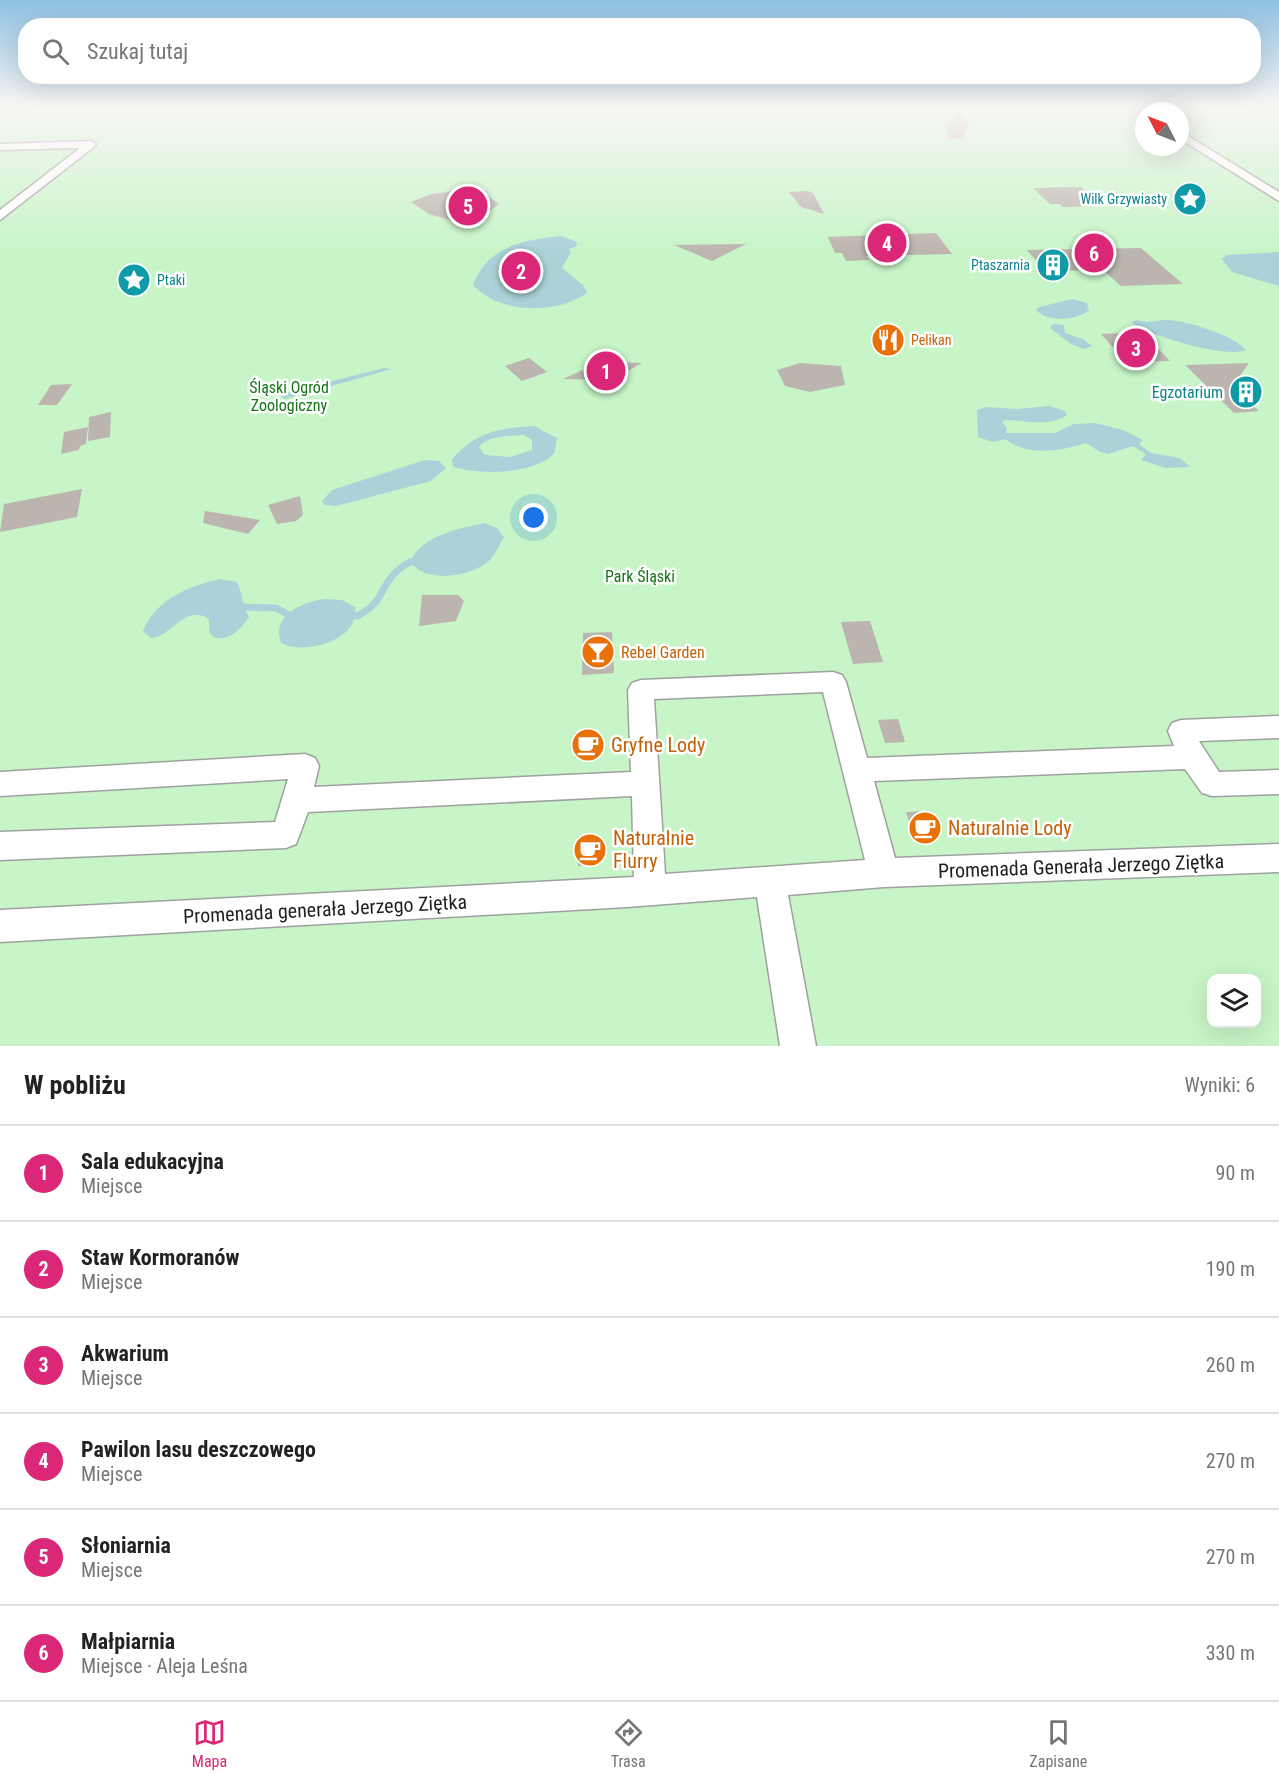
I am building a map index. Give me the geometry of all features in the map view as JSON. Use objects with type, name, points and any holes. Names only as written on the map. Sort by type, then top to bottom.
[{"type":"street","points":[[0,216],[76,156]]},
{"type":"street","points":[[1214,156],[1279,197]]},
{"type":"street","points":[[650,890],[641,690],[833,682],[884,873]]},
{"type":"street","points":[[1279,727],[1181,731],[1192,757],[1212,784],[1279,782]]},
{"type":"street","points":[[858,770],[1192,757]]},
{"type":"street","points":[[0,784],[305,766],[286,835],[0,846]]},
{"type":"street","points":[[297,800],[645,783]]},
{"type":"street","name":"Promenada Generała Jerzego Ziętka","points":[[770,882],[884,873],[1279,858]]},
{"type":"street","points":[[770,882],[798,1046]]},
{"type":"street","name":"Promenada generała Jerzego Ziętka","points":[[0,926],[770,882]]},
{"type":"green space","name":"Park Śląski","points":[[0,156],[1279,156],[1279,1046],[0,1046]]},
{"type":"water","points":[[562,236],[577,242],[576,247],[568,249],[571,252],[562,268],[584,286],[587,293],[559,305],[528,308],[498,302],[484,295],[473,285],[487,262],[508,247]]},
{"type":"water","points":[[1279,252],[1279,286],[1232,272],[1222,259],[1227,255]]},
{"type":"water","points":[[1073,299],[1087,303],[1089,311],[1062,319],[1048,317],[1036,310],[1039,307]]},
{"type":"water","points":[[1136,320],[1176,321],[1197,326],[1232,339],[1245,350],[1236,352],[1205,349],[1153,333],[1131,322]]},
{"type":"water","points":[[1053,324],[1064,325],[1065,333],[1083,339],[1092,346],[1084,349],[1071,344],[1050,328]]},
{"type":"water","points":[[384,368],[392,369],[285,399],[282,397],[285,393]]},
{"type":"water","points":[[1049,406],[1065,411],[1067,415],[1045,422],[1005,420],[1002,422],[1007,428],[1006,433],[1055,433],[1074,424],[1095,423],[1123,430],[1143,440],[1139,444],[1151,453],[1180,458],[1190,467],[1166,468],[1141,460],[1146,454],[1133,446],[1108,454],[1086,443],[1044,451],[1023,448],[1005,439],[993,442],[978,437],[977,410],[986,407],[1017,409]]},
{"type":"water","points":[[534,426],[557,438],[554,454],[533,466],[506,471],[478,471],[453,467],[452,459],[479,437],[499,430]],"holes":[[[524,435],[532,440],[532,450],[510,457],[485,455],[479,447],[488,440],[500,437]]]},
{"type":"water","points":[[425,460],[439,461],[446,468],[431,481],[336,506],[325,505],[322,501],[332,490]]},
{"type":"water","points":[[484,523],[497,528],[504,537],[491,559],[481,567],[460,574],[437,576],[417,569],[410,562],[423,545],[432,539]]},
{"type":"water","points":[[220,579],[237,582],[249,617],[234,634],[224,638],[213,637],[209,631],[209,619],[201,615],[186,617],[159,636],[151,638],[143,631],[156,610],[165,602],[185,590]]},
{"type":"water","points":[[325,599],[342,600],[355,607],[354,619],[349,628],[329,642],[316,646],[291,647],[281,643],[279,633],[284,618],[298,607]]},
{"type":"building","points":[[1081,187],[1103,206],[1063,207],[1060,204],[1050,204],[1033,188]]},
{"type":"building","points":[[465,190],[487,195],[499,204],[484,215],[456,222],[429,214],[411,202],[431,194]]},
{"type":"building","points":[[789,192],[813,193],[824,214],[801,207]]},
{"type":"building","points":[[936,233],[952,254],[866,256],[869,260],[846,261],[842,253],[835,253],[828,237]]},
{"type":"building","points":[[746,244],[712,261],[674,245]]},
{"type":"building","points":[[1141,248],[1183,284],[1121,286],[1103,270],[1045,271],[1027,250]]},
{"type":"building","points":[[1142,332],[1170,361],[1126,362],[1101,334]]},
{"type":"building","points":[[529,358],[547,372],[522,381],[505,366]]},
{"type":"building","points":[[598,363],[642,363],[612,380],[563,379]]},
{"type":"building","points":[[800,363],[841,366],[845,385],[810,392],[785,386],[777,370]]},
{"type":"building","points":[[1249,363],[1232,387],[1259,411],[1234,413],[1185,365]]},
{"type":"building","points":[[72,384],[57,405],[38,405],[51,385]]},
{"type":"building","points":[[111,412],[110,437],[88,441],[89,417]]},
{"type":"building","points":[[88,427],[86,444],[80,446],[79,450],[61,454],[64,432]]},
{"type":"building","points":[[82,489],[77,517],[0,532],[4,504]]},
{"type":"building","points":[[300,496],[303,515],[296,521],[277,524],[268,505]]},
{"type":"building","points":[[205,511],[260,520],[248,534],[203,523]]},
{"type":"building","points":[[422,595],[458,595],[464,601],[456,621],[419,626]]},
{"type":"building","points":[[870,621],[883,662],[853,664],[841,622]]},
{"type":"building","name":"Rebel Garden","points":[[612,632],[614,673],[582,675],[583,633]]},
{"type":"building","points":[[898,719],[905,742],[885,743],[878,720]]},
{"type":"building","points":[[596,732],[597,757],[575,758],[574,733]]},
{"type":"building","points":[[928,811],[937,839],[915,839],[906,812]]},
{"type":"building","points":[[599,835],[601,864],[578,866],[577,837]]},
{"type":"waterway","points":[[357,616],[374,604],[392,576],[410,562]]},
{"type":"waterway","points":[[243,607],[276,608],[287,614]]},
{"type":"place","name":"Wilk Grzywiasty","points":[[1190,199]]},
{"type":"place","name":"Słoniarnia","points":[[468,206]]},
{"type":"place","name":"Pawilon lasu deszczowego","points":[[887,243]]},
{"type":"place","name":"Małpiarnia","points":[[1094,253]]},
{"type":"place","name":"Ptaszarnia","points":[[1053,265]]},
{"type":"place","name":"Staw Kormoranów","points":[[521,271]]},
{"type":"place","name":"Ptaki","points":[[134,280]]},
{"type":"place","name":"Pelikan","points":[[888,340]]},
{"type":"place","name":"Akwarium","points":[[1136,348]]},
{"type":"place","name":"Sala edukacyjna","points":[[606,371]]},
{"type":"place","name":"Egzotarium","points":[[1246,392]]},
{"type":"place","name":"Rebel Garden","points":[[598,652]]},
{"type":"place","name":"Gryfne Lody","points":[[588,745]]},
{"type":"place","name":"Naturalnie Lody","points":[[925,828]]},
{"type":"place","name":"Naturalnie Flurry","points":[[590,850]]},
{"type":"park label","name":"Śląski Ogród Zoologiczny","points":[[289,396]]}]
